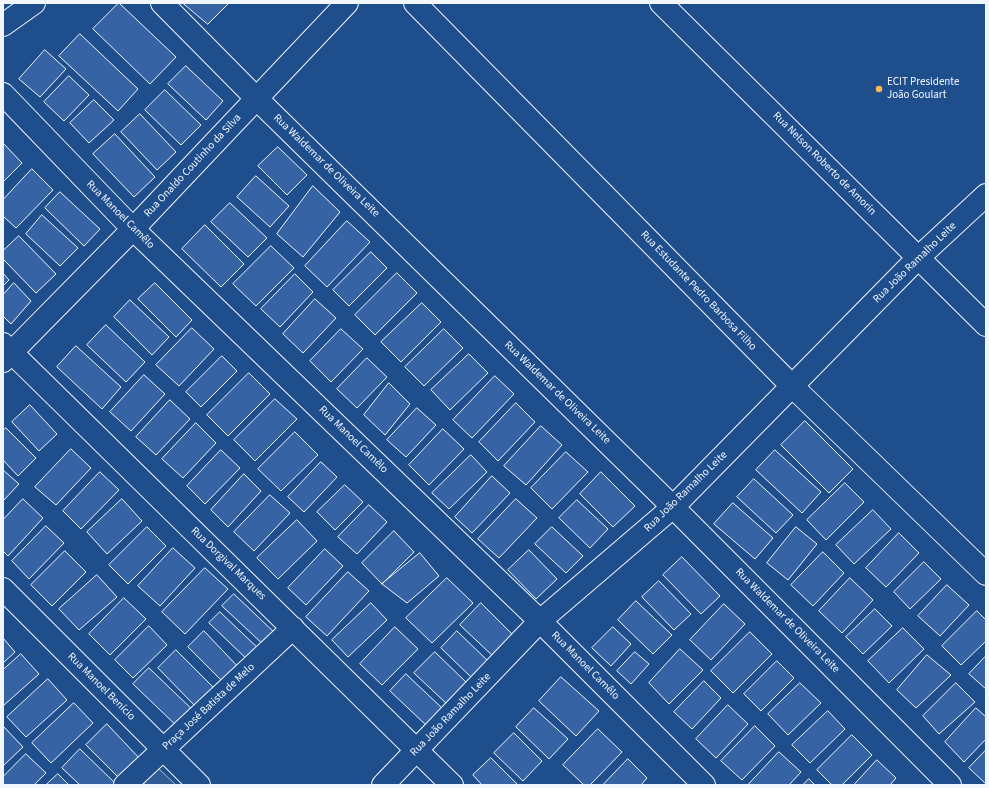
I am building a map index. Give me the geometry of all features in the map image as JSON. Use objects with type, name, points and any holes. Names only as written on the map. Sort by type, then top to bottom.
[{"type":"street","points":[[3,25],[34,3]]},
{"type":"street","name":"Rua Waldemar de Oliveira Leite","points":[[162,3],[256,98],[673,507],[950,785]]},
{"type":"street","name":"Rua Onaldo Coutinho da Silva","points":[[6,353],[133,229],[347,3]]},
{"type":"street","name":"Rua Estudante Pedro Barbosa Filho","points":[[416,3],[792,386],[986,574]]},
{"type":"street","name":"Rua Nelson Roberto de Amorin","points":[[661,3],[986,325]]},
{"type":"street","name":"Rua Manoel Camêlo","points":[[3,94],[133,229],[540,622],[704,785]]},
{"type":"street","name":"Rua João Ramalho Leite","points":[[383,785],[540,622],[673,507],[918,258],[986,195]]},
{"type":"street","name":"Rua Dorgival Marques","points":[[6,353],[293,628],[452,785]]},
{"type":"street","name":"Rua Manoel Benício","points":[[3,589],[199,785]]},
{"type":"street","name":"Praça José Batista de Melo","points":[[125,785],[293,628]]},
{"type":"shaded area","points":[[158,768],[176,785],[143,785]]},
{"type":"building","points":[[119,3],[176,57],[150,84],[93,29]]},
{"type":"building","points":[[183,3],[229,3],[208,24]]},
{"type":"building","points":[[80,34],[138,89],[118,111],[59,56]]},
{"type":"building","points":[[45,50],[66,69],[40,97],[19,79]]},
{"type":"building","points":[[186,66],[223,101],[206,120],[168,84]]},
{"type":"building","points":[[69,76],[89,95],[64,121],[44,102]]},
{"type":"building","points":[[165,90],[201,125],[181,145],[145,110]]},
{"type":"building","points":[[94,100],[114,120],[89,143],[70,123]]},
{"type":"building","points":[[140,114],[176,152],[157,170],[121,132]]},
{"type":"building","points":[[115,134],[155,177],[134,197],[93,154]]},
{"type":"building","points":[[3,143],[22,163],[3,182]]},
{"type":"building","points":[[278,147],[307,175],[287,195],[258,166]]},
{"type":"building","points":[[32,169],[53,190],[16,228],[3,216],[3,200]]},
{"type":"building","points":[[256,176],[289,206],[270,227],[237,197]]},
{"type":"building","points":[[313,186],[340,212],[303,257],[277,234]]},
{"type":"building","points":[[60,192],[100,229],[84,246],[45,208]]},
{"type":"building","points":[[230,203],[267,238],[248,257],[211,222]]},
{"type":"building","points":[[42,215],[78,248],[60,266],[26,234]]},
{"type":"building","points":[[347,221],[370,242],[327,287],[305,266]]},
{"type":"building","points":[[205,225],[244,264],[221,287],[182,249]]},
{"type":"building","points":[[19,236],[56,274],[36,293],[3,259],[3,251]]},
{"type":"building","points":[[271,246],[294,268],[256,306],[233,284]]},
{"type":"building","points":[[371,252],[387,268],[349,306],[333,290]]},
{"type":"building","points":[[3,273],[9,280],[3,286]]},
{"type":"building","points":[[397,273],[417,293],[375,335],[355,315]]},
{"type":"building","points":[[295,274],[313,292],[280,327],[261,309]]},
{"type":"building","points":[[14,283],[31,301],[11,324],[3,316],[3,295]]},
{"type":"building","points":[[155,283],[192,320],[176,337],[138,299]]},
{"type":"building","points":[[315,299],[336,318],[303,353],[283,334]]},
{"type":"building","points":[[130,300],[169,337],[152,355],[114,317]]},
{"type":"building","points":[[422,303],[441,322],[401,362],[381,342]]},
{"type":"building","points":[[106,325],[145,362],[126,382],[87,345]]},
{"type":"building","points":[[192,328],[214,349],[179,386],[156,365]]},
{"type":"building","points":[[341,329],[363,349],[331,382],[310,361]]},
{"type":"building","points":[[444,329],[463,348],[424,386],[405,367]]},
{"type":"building","points":[[76,346],[121,387],[102,409],[57,367]]},
{"type":"building","points":[[469,354],[488,373],[450,410],[431,390]]},
{"type":"building","points":[[222,356],[237,371],[201,407],[186,392]]},
{"type":"building","points":[[367,358],[387,377],[357,408],[337,389]]},
{"type":"building","points":[[249,373],[270,394],[228,436],[207,415]]},
{"type":"building","points":[[144,375],[165,394],[131,431],[110,412]]},
{"type":"building","points":[[495,376],[514,394],[472,438],[453,420]]},
{"type":"building","points":[[389,383],[410,404],[385,435],[364,415]]},
{"type":"building","points":[[275,399],[297,419],[255,461],[234,440]]},
{"type":"building","points":[[170,400],[190,419],[156,455],[136,437]]},
{"type":"building","points":[[516,403],[535,422],[498,461],[479,442]]},
{"type":"building","points":[[30,405],[57,434],[39,451],[12,422]]},
{"type":"building","points":[[417,408],[436,425],[406,457],[387,440]]},
{"type":"building","points":[[805,421],[853,469],[829,493],[781,445]]},
{"type":"building","points":[[196,423],[216,443],[183,478],[162,459]]},
{"type":"building","points":[[541,426],[562,445],[526,485],[504,466]]},
{"type":"building","points":[[6,428],[36,458],[18,476],[3,460],[3,431]]},
{"type":"building","points":[[443,429],[464,449],[429,485],[409,465]]},
{"type":"building","points":[[295,432],[318,455],[281,491],[258,469]]},
{"type":"building","points":[[71,449],[91,468],[56,505],[35,487]]},
{"type":"building","points":[[221,450],[240,468],[205,504],[187,486]]},
{"type":"building","points":[[775,450],[821,492],[802,513],[756,470]]},
{"type":"building","points":[[566,452],[588,472],[552,509],[531,488]]},
{"type":"building","points":[[471,455],[487,472],[449,509],[432,493]]},
{"type":"building","points":[[321,462],[337,477],[304,512],[288,497]]},
{"type":"building","points":[[3,470],[19,484],[3,501]]},
{"type":"building","points":[[100,472],[119,490],[81,529],[63,511]]},
{"type":"building","points":[[601,472],[635,506],[613,527],[580,494]]},
{"type":"building","points":[[244,474],[261,491],[228,527],[211,510]]},
{"type":"building","points":[[492,476],[510,493],[472,533],[455,517]]},
{"type":"building","points":[[754,479],[793,515],[776,533],[737,497]]},
{"type":"building","points":[[845,483],[864,502],[826,540],[807,520]]},
{"type":"building","points":[[345,485],[363,502],[335,530],[317,512]]},
{"type":"building","points":[[270,495],[290,513],[254,551],[234,532]]},
{"type":"building","points":[[23,499],[43,518],[8,556],[3,551],[3,520]]},
{"type":"building","points":[[122,499],[142,521],[107,554],[87,532]]},
{"type":"building","points":[[516,499],[537,518],[499,558],[478,539]]},
{"type":"building","points":[[577,500],[608,529],[590,548],[559,518]]},
{"type":"building","points":[[733,503],[773,538],[755,559],[714,524]]},
{"type":"building","points":[[369,505],[387,522],[357,554],[338,537]]},
{"type":"building","points":[[873,510],[891,529],[854,564],[836,545]]},
{"type":"building","points":[[297,520],[317,541],[278,579],[257,558]]},
{"type":"building","points":[[46,526],[64,543],[29,579],[12,561]]},
{"type":"building","points":[[147,527],[166,546],[128,584],[109,565]]},
{"type":"building","points":[[552,527],[583,556],[566,573],[535,544]]},
{"type":"building","points":[[796,527],[817,544],[788,580],[767,563]]},
{"type":"building","points":[[394,531],[414,552],[382,584],[362,563]]},
{"type":"building","points":[[899,533],[919,553],[886,587],[866,568]]},
{"type":"building","points":[[173,548],[195,568],[160,606],[138,586]]},
{"type":"building","points":[[325,549],[343,566],[306,605],[288,588]]},
{"type":"building","points":[[529,550],[557,579],[536,599],[508,570]]},
{"type":"building","points":[[65,551],[86,572],[52,606],[31,585]]},
{"type":"building","points":[[823,552],[844,573],[813,606],[791,585]]},
{"type":"building","points":[[420,553],[439,576],[407,603],[382,584]]},
{"type":"building","points":[[682,557],[720,596],[701,614],[663,575]]},
{"type":"building","points":[[924,562],[941,579],[910,609],[894,592]]},
{"type":"building","points":[[205,568],[228,589],[185,634],[162,612]]},
{"type":"building","points":[[348,572],[369,591],[327,636],[306,617]]},
{"type":"building","points":[[97,575],[117,597],[79,630],[59,609]]},
{"type":"building","points":[[447,578],[473,603],[432,643],[406,618]]},
{"type":"building","points":[[850,578],[873,600],[842,633],[819,611]]},
{"type":"building","points":[[659,581],[691,614],[674,630],[642,597]]},
{"type":"building","points":[[947,585],[969,605],[940,636],[918,616]]},
{"type":"building","points":[[234,594],[278,636],[266,647],[222,606]]},
{"type":"building","points":[[124,598],[146,619],[110,655],[89,634]]},
{"type":"building","points":[[636,601],[672,635],[653,654],[618,620]]},
{"type":"building","points":[[371,603],[387,620],[348,657],[332,640]]},
{"type":"building","points":[[481,603],[515,637],[495,658],[460,625]]},
{"type":"building","points":[[724,604],[745,624],[711,660],[690,640]]},
{"type":"building","points":[[875,609],[892,626],[863,654],[846,637]]},
{"type":"building","points":[[977,611],[986,620],[986,641],[961,665],[942,646]]},
{"type":"building","points":[[220,612],[261,651],[250,662],[209,623]]},
{"type":"building","points":[[149,626],[167,645],[133,678],[115,660]]},
{"type":"building","points":[[395,627],[418,649],[382,685],[360,664]]},
{"type":"building","points":[[613,627],[631,644],[611,666],[592,648]]},
{"type":"building","points":[[903,628],[924,649],[889,683],[868,661]]},
{"type":"building","points":[[204,631],[242,671],[227,686],[188,647]]},
{"type":"building","points":[[457,631],[489,662],[473,679],[441,648]]},
{"type":"building","points":[[750,632],[772,654],[733,693],[711,671]]},
{"type":"building","points":[[3,638],[15,652],[3,663]]},
{"type":"building","points":[[680,649],[703,670],[669,704],[649,683]]},
{"type":"building","points":[[176,650],[218,692],[200,711],[158,668]]},
{"type":"building","points":[[435,652],[468,684],[448,705],[414,673]]},
{"type":"building","points":[[635,652],[649,664],[631,684],[617,671]]},
{"type":"building","points":[[21,654],[39,674],[3,706],[3,670]]},
{"type":"building","points":[[927,655],[951,675],[916,708],[897,690]]},
{"type":"building","points":[[986,656],[986,689],[969,674]]},
{"type":"building","points":[[777,661],[794,678],[761,711],[744,694]]},
{"type":"building","points":[[149,668],[197,714],[181,730],[133,684]]},
{"type":"building","points":[[406,674],[443,709],[427,726],[390,691]]},
{"type":"building","points":[[561,677],[599,711],[576,736],[539,701]]},
{"type":"building","points":[[48,679],[67,700],[26,737],[7,717]]},
{"type":"building","points":[[704,681],[721,698],[692,729],[674,712]]},
{"type":"building","points":[[800,683],[821,703],[788,735],[768,714]]},
{"type":"building","points":[[956,683],[975,702],[939,734],[923,716]]},
{"type":"building","points":[[74,703],[93,723],[51,763],[32,743]]},
{"type":"building","points":[[728,705],[748,724],[716,758],[696,739]]},
{"type":"building","points":[[534,708],[568,739],[549,759],[516,727]]},
{"type":"building","points":[[976,708],[986,717],[986,739],[964,762],[945,742]]},
{"type":"building","points":[[828,711],[845,729],[810,763],[792,745]]},
{"type":"building","points":[[107,724],[141,760],[121,780],[86,745]]},
{"type":"building","points":[[3,726],[23,747],[3,766]]},
{"type":"building","points":[[755,726],[775,746],[742,780],[721,761]]},
{"type":"building","points":[[598,729],[622,752],[590,785],[584,785],[563,765]]},
{"type":"building","points":[[514,733],[542,761],[523,781],[494,753]]},
{"type":"building","points":[[852,735],[872,755],[842,785],[832,785],[817,770]]},
{"type":"building","points":[[80,749],[117,785],[80,785],[62,768]]},
{"type":"building","points":[[986,750],[986,784],[969,768]]},
{"type":"building","points":[[779,752],[801,772],[789,785],[748,785]]},
{"type":"building","points":[[26,754],[46,773],[34,785],[3,785],[3,777]]},
{"type":"building","points":[[491,758],[518,785],[482,785],[473,775]]},
{"type":"building","points":[[628,759],[647,778],[641,785],[603,785]]},
{"type":"building","points":[[877,760],[896,778],[890,785],[854,785]]},
{"type":"building","points":[[58,774],[69,785],[46,785]]},
{"type":"building","points":[[809,779],[815,785],[803,785]]},
{"type":"place","name":"ECIT Presidente João Goulart","points":[[879,89]]}]
